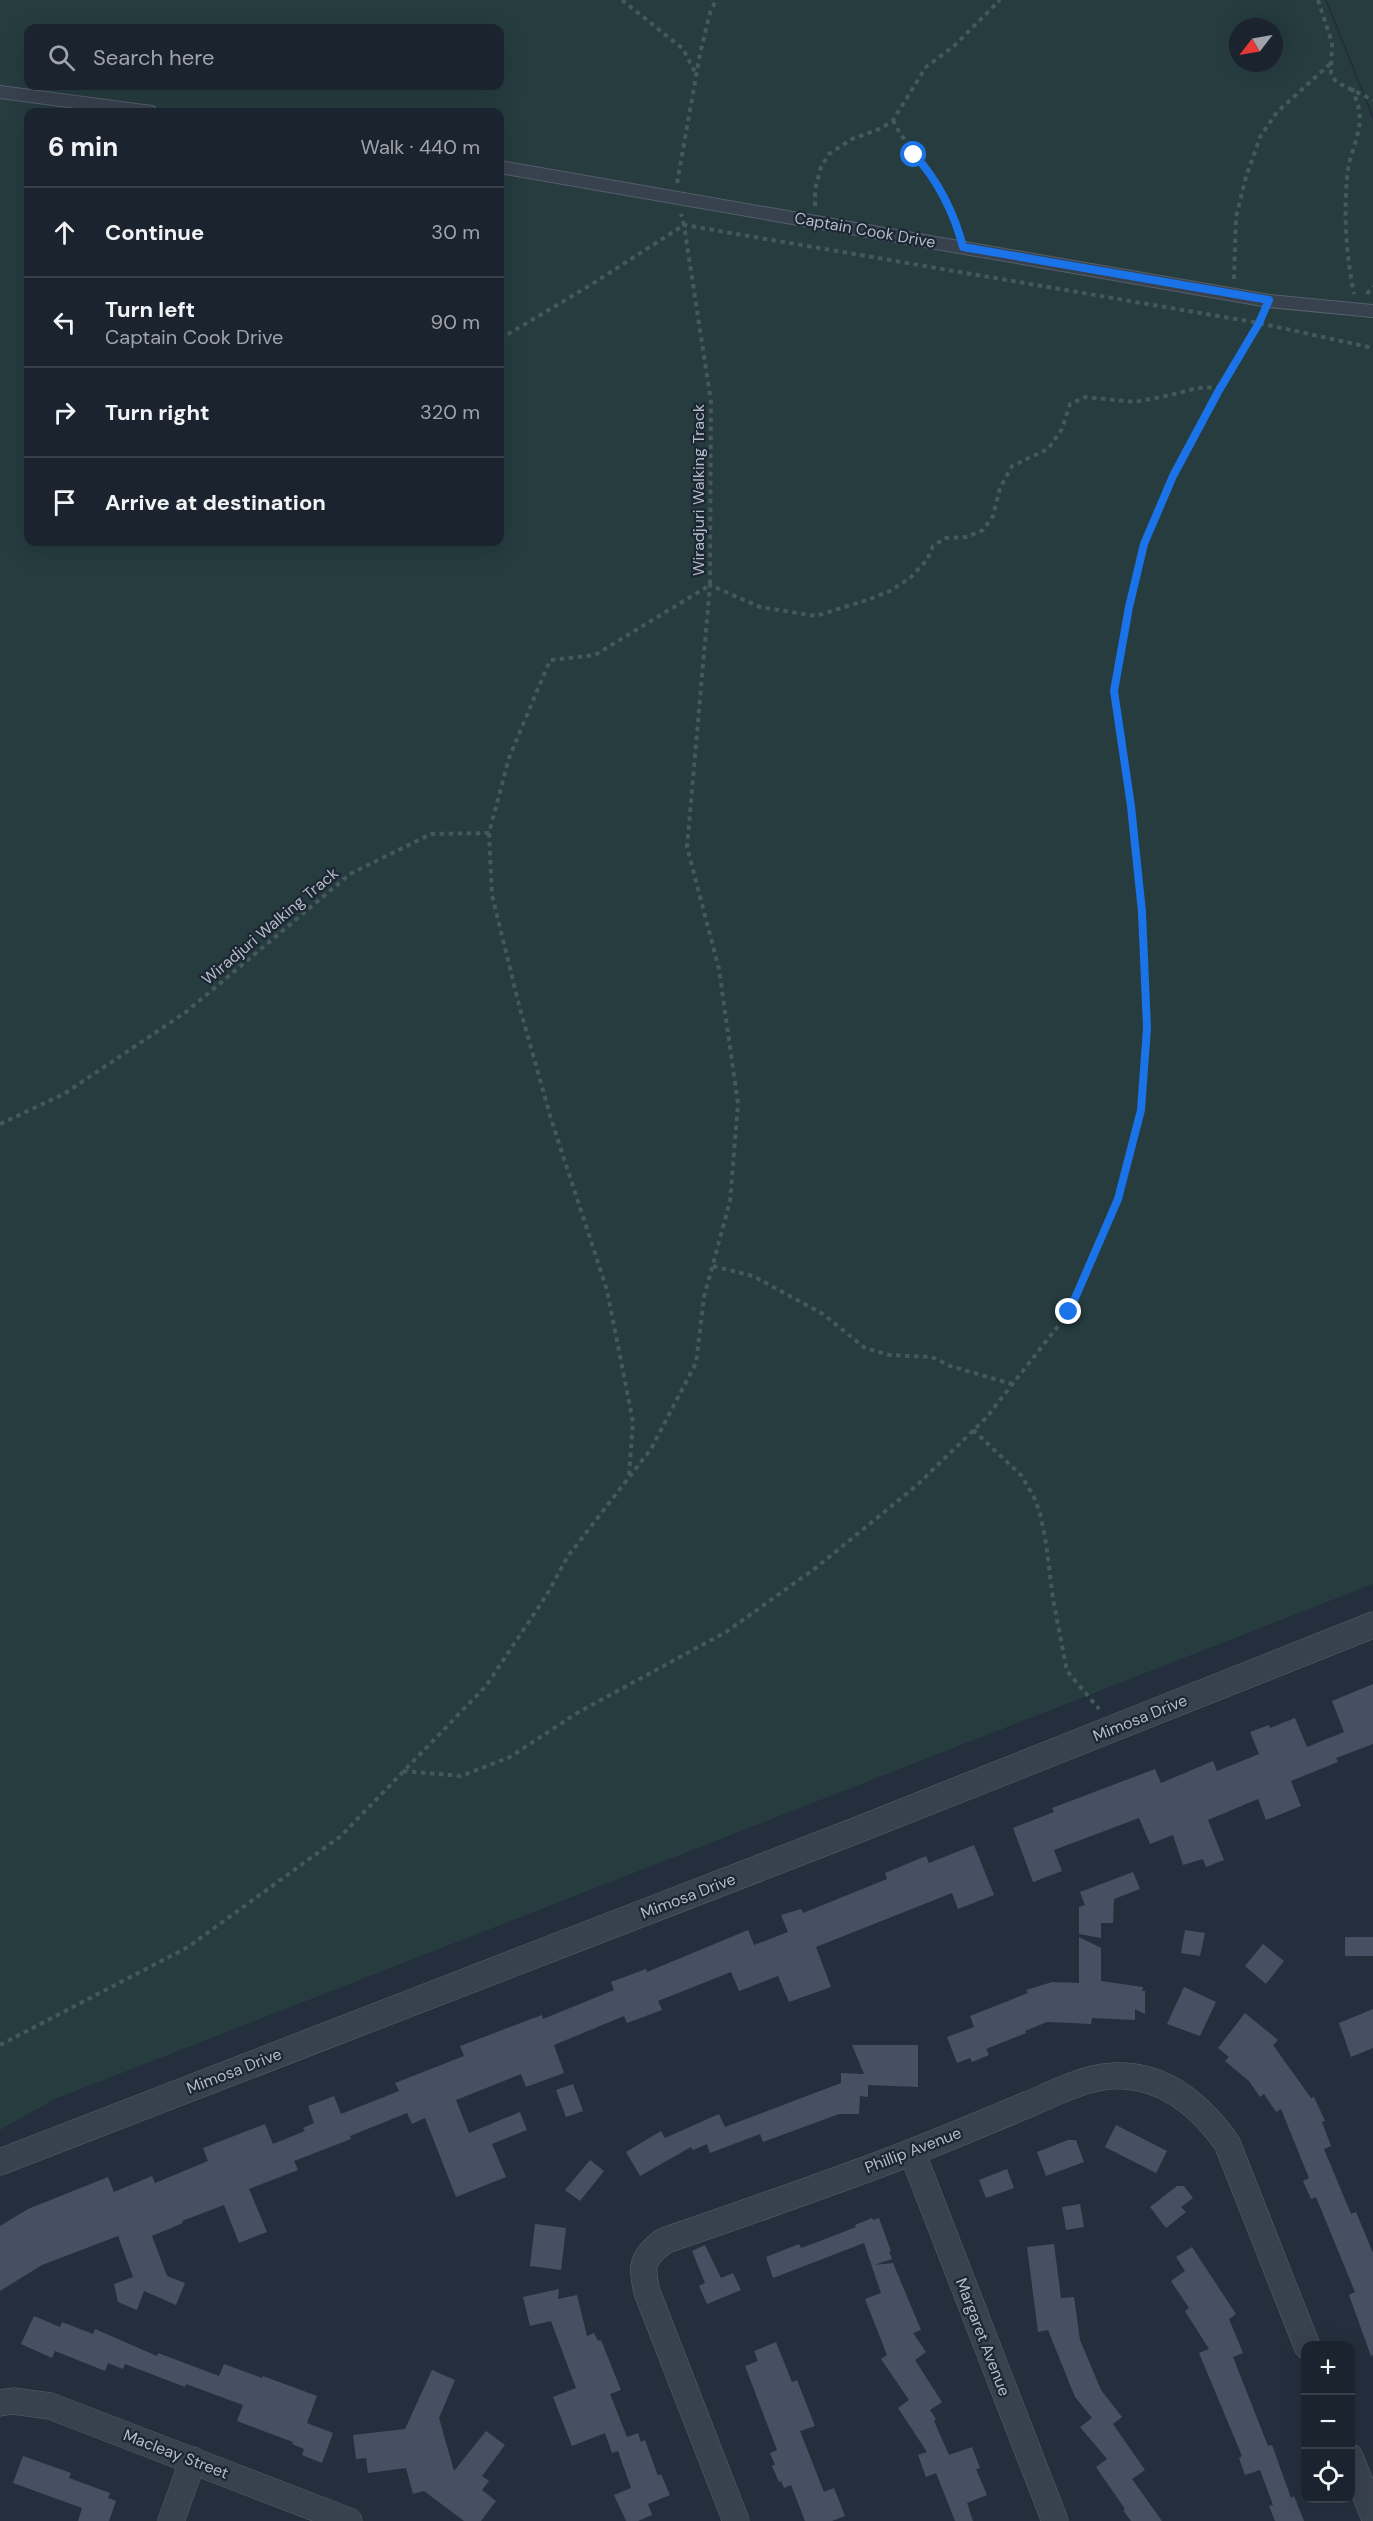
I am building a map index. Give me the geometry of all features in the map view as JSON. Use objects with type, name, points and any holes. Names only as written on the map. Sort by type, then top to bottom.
[{"type":"street","name":"Mimosa Drive","points":[[0,2162],[849,1834],[1373,1624]]},
{"type":"street","name":"Phillip Avenue","points":[[736,2521],[647,2292],[642,2265],[654,2249],[664,2241],[912,2152],[1083,2082],[1123,2076],[1145,2079],[1164,2086],[1198,2108],[1227,2143],[1305,2341]]},
{"type":"street","name":"Margaret Avenue","points":[[912,2152],[1055,2521]]},
{"type":"street","name":"Macleay Street","points":[[0,2403],[13,2401],[50,2406],[349,2521]]},
{"type":"street","points":[[171,2521],[193,2460]]},
{"type":"street","points":[[1355,2469],[1373,2514]]},
{"type":"lane","points":[[0,92],[121,108]]},
{"type":"lane","name":"Captain Cook Drive","points":[[504,168],[1269,300],[1373,311]]},
{"type":"path","points":[[622,0],[683,48],[696,74]]},
{"type":"path","name":"Wiradjuri Walking Track","points":[[0,1124],[64,1094],[186,1012],[350,874],[431,834],[489,833],[509,758],[550,660],[595,655],[710,585],[711,402],[684,225],[676,197],[677,172],[696,74],[710,13],[716,0]]},
{"type":"path","points":[[809,220],[815,204],[815,189],[821,166],[828,154],[852,139],[882,128],[893,120],[926,67],[954,46],[1000,0]]},
{"type":"path","points":[[1318,0],[1332,43],[1331,73],[1336,82],[1373,100]]},
{"type":"path","points":[[1233,294],[1236,217],[1246,177],[1260,137],[1277,112],[1330,64]]},
{"type":"path","points":[[1352,88],[1360,111],[1358,134],[1348,167],[1347,235],[1350,273],[1357,309]]},
{"type":"path","points":[[893,120],[901,138],[924,165],[958,226],[963,247]]},
{"type":"path","points":[[504,337],[684,225],[1259,323],[1373,348]]},
{"type":"path","points":[[403,1771],[461,1776],[510,1757],[577,1713],[726,1632],[817,1567],[916,1486],[974,1430],[1069,1312],[1118,1199],[1141,1110],[1147,1028],[1142,912],[1131,806],[1114,691],[1129,607],[1144,544],[1173,476],[1259,323],[1269,300]]},
{"type":"path","points":[[0,2045],[188,1947],[341,1836],[486,1686],[546,1596],[568,1556],[651,1449],[696,1363],[704,1297],[730,1201],[738,1104],[719,969],[687,847],[710,585],[760,607],[816,616],[867,600],[890,591],[910,578],[927,560],[933,546],[946,538],[967,537],[983,530],[993,516],[1000,488],[1012,466],[1048,449],[1062,429],[1070,405],[1085,397],[1135,402],[1171,396],[1197,388],[1221,387]]},
{"type":"path","points":[[489,833],[492,895],[519,1005],[551,1119],[607,1290],[633,1422],[629,1477]]},
{"type":"path","points":[[713,1266],[753,1276],[823,1314],[865,1348],[889,1355],[932,1358],[950,1366],[1012,1384]]},
{"type":"path","points":[[974,1430],[1021,1475],[1034,1497],[1046,1543],[1053,1599],[1067,1671],[1116,1727]]},
{"type":"green space","points":[[0,0],[1325,0],[1373,120],[1373,1584],[55,2099],[0,2130]]},
{"type":"green space","points":[[1327,0],[1373,0],[1373,115]]},
{"type":"building","points":[[1373,1684],[1373,1744],[1336,1758],[1338,1762],[1291,1781],[1301,1806],[1266,1820],[1258,1799],[1208,1820],[1224,1860],[1206,1867],[1203,1859],[1183,1865],[1173,1835],[1150,1844],[1139,1818],[1054,1850],[1062,1871],[1033,1882],[1013,1828],[1054,1812],[1052,1808],[1155,1769],[1161,1783],[1213,1761],[1217,1771],[1259,1754],[1250,1732],[1269,1725],[1270,1728],[1295,1718],[1307,1747],[1344,1732],[1332,1701]]},
{"type":"building","points":[[974,1845],[994,1895],[958,1909],[952,1893],[816,1947],[831,1987],[789,2002],[778,1976],[739,1991],[731,1972],[658,2001],[662,2010],[627,2023],[624,2016],[554,2045],[564,2073],[526,2087],[521,2074],[456,2100],[469,2133],[520,2112],[527,2130],[492,2144],[506,2177],[456,2197],[425,2118],[412,2124],[407,2113],[350,2136],[351,2139],[294,2161],[298,2170],[249,2189],[267,2232],[239,2243],[224,2205],[182,2221],[183,2223],[152,2236],[167,2276],[185,2283],[176,2305],[144,2291],[137,2310],[118,2302],[114,2284],[133,2277],[118,2236],[42,2265],[0,2291],[0,2226],[28,2209],[108,2177],[114,2192],[152,2176],[155,2183],[208,2161],[203,2148],[265,2124],[273,2144],[305,2131],[303,2128],[314,2123],[308,2106],[334,2096],[341,2114],[399,2091],[395,2083],[464,2056],[460,2046],[542,2015],[543,2019],[614,1990],[611,1982],[646,1969],[647,1972],[748,1930],[754,1945],[788,1932],[781,1915],[801,1909],[803,1913],[887,1879],[885,1873],[926,1856],[929,1863]]},
{"type":"building","points":[[1133,1872],[1140,1889],[1114,1899],[1113,1923],[1101,1923],[1101,1938],[1079,1934],[1079,1907],[1085,1905],[1080,1892]]},
{"type":"building","points":[[1185,1930],[1205,1933],[1200,1956],[1181,1953]]},
{"type":"building","points":[[1079,1937],[1101,1948],[1101,1981],[1143,1987],[1145,2014],[1135,2009],[1135,2020],[1092,2018],[1091,2024],[1047,2022],[986,2049],[989,2055],[972,2062],[970,2058],[957,2063],[947,2037],[974,2027],[970,2016],[1028,1993],[1026,1990],[1052,1982],[1079,1983]]},
{"type":"building","points":[[1345,1937],[1373,1937],[1373,1956],[1345,1956]]},
{"type":"building","points":[[1263,1944],[1284,1961],[1266,1984],[1245,1966]]},
{"type":"building","points":[[1184,1987],[1216,2002],[1200,2036],[1167,2024]]},
{"type":"building","points":[[1373,2009],[1373,2048],[1351,2057],[1339,2023]]},
{"type":"building","points":[[1245,2013],[1278,2040],[1273,2045],[1311,2098],[1314,2097],[1325,2121],[1322,2122],[1331,2146],[1324,2149],[1351,2214],[1356,2212],[1373,2253],[1373,2355],[1371,2356],[1349,2295],[1355,2292],[1316,2197],[1311,2199],[1303,2181],[1309,2178],[1281,2109],[1276,2112],[1264,2094],[1260,2097],[1249,2081],[1225,2061],[1229,2057],[1218,2048]]},
{"type":"building","points":[[852,2045],[918,2045],[918,2087],[868,2085],[868,2097],[860,2096],[859,2114],[839,2114],[763,2142],[760,2134],[710,2153],[707,2144],[693,2150],[691,2147],[640,2176],[626,2152],[661,2131],[665,2138],[719,2114],[725,2127],[841,2083],[841,2073],[864,2074]]},
{"type":"building","points":[[573,2084],[583,2111],[566,2117],[556,2090]]},
{"type":"building","points":[[1116,2125],[1167,2151],[1156,2173],[1105,2147]]},
{"type":"building","points":[[1068,2140],[1076,2140],[1084,2162],[1046,2176],[1037,2152]]},
{"type":"building","points":[[590,2160],[604,2171],[580,2201],[565,2190]]},
{"type":"building","points":[[1007,2169],[1014,2188],[986,2198],[979,2180]]},
{"type":"building","points":[[1177,2186],[1184,2186],[1193,2198],[1181,2207],[1186,2212],[1166,2228],[1150,2207]]},
{"type":"building","points":[[1080,2204],[1084,2227],[1066,2230],[1062,2207]]},
{"type":"building","points":[[872,2218],[873,2220],[879,2218],[892,2259],[874,2265],[893,2263],[921,2330],[913,2333],[926,2352],[915,2360],[942,2402],[930,2410],[936,2419],[934,2421],[949,2455],[972,2447],[980,2468],[976,2469],[987,2495],[967,2503],[973,2521],[955,2521],[936,2473],[926,2477],[918,2455],[927,2452],[898,2408],[909,2400],[881,2359],[887,2355],[865,2299],[881,2293],[864,2243],[773,2278],[766,2257],[799,2244],[801,2248],[815,2243],[856,2227],[855,2225]]},
{"type":"building","points":[[535,2224],[566,2228],[561,2270],[530,2266]]},
{"type":"building","points":[[1054,2244],[1061,2298],[1074,2297],[1080,2340],[1101,2390],[1122,2417],[1113,2424],[1145,2470],[1132,2479],[1162,2521],[1131,2521],[1123,2510],[1125,2509],[1096,2467],[1107,2459],[1080,2427],[1092,2418],[1075,2397],[1048,2330],[1038,2332],[1027,2247]]},
{"type":"building","points":[[705,2245],[721,2278],[733,2273],[741,2290],[707,2304],[699,2286],[705,2283],[692,2251]]},
{"type":"building","points":[[1192,2247],[1236,2314],[1229,2319],[1243,2353],[1233,2357],[1268,2446],[1272,2445],[1291,2498],[1294,2496],[1304,2521],[1275,2521],[1269,2506],[1273,2505],[1260,2470],[1245,2475],[1239,2458],[1242,2456],[1199,2353],[1209,2349],[1185,2311],[1189,2308],[1171,2281],[1185,2271],[1176,2257]]},
{"type":"building","points":[[559,2289],[558,2299],[577,2295],[587,2336],[594,2333],[598,2341],[601,2340],[621,2390],[610,2394],[627,2437],[638,2433],[641,2442],[645,2440],[658,2476],[661,2474],[670,2495],[648,2504],[652,2515],[638,2521],[626,2521],[614,2495],[631,2488],[618,2451],[612,2453],[605,2433],[572,2446],[553,2397],[576,2388],[551,2321],[530,2326],[523,2297]]},
{"type":"building","points":[[34,2316],[60,2327],[62,2322],[93,2334],[95,2329],[157,2356],[158,2353],[219,2376],[224,2364],[317,2396],[307,2423],[333,2433],[322,2463],[302,2455],[304,2449],[292,2444],[293,2442],[237,2421],[243,2405],[186,2384],[185,2387],[125,2364],[123,2369],[108,2363],[105,2371],[55,2351],[52,2358],[21,2344]]},
{"type":"building","points":[[776,2342],[792,2382],[797,2380],[815,2426],[800,2431],[824,2492],[834,2488],[845,2516],[832,2521],[805,2521],[791,2485],[784,2488],[772,2466],[775,2465],[770,2453],[777,2450],[745,2366],[758,2361],[754,2351]]},
{"type":"building","points":[[432,2370],[455,2380],[439,2418],[454,2471],[486,2431],[505,2445],[482,2476],[489,2481],[482,2490],[496,2501],[481,2521],[464,2521],[424,2491],[413,2494],[406,2468],[368,2473],[366,2458],[356,2459],[353,2435],[405,2429]]},
{"type":"building","points":[[23,2456],[71,2473],[69,2478],[110,2493],[108,2498],[116,2501],[109,2521],[78,2521],[82,2508],[13,2483]]},
{"type":"route","points":[[914,155],[924,165],[958,226],[963,247],[1269,300],[1259,323],[1218,392],[1173,476],[1144,544],[1129,607],[1114,691],[1131,806],[1142,912],[1147,1028],[1141,1110],[1118,1199],[1069,1312]]}]
